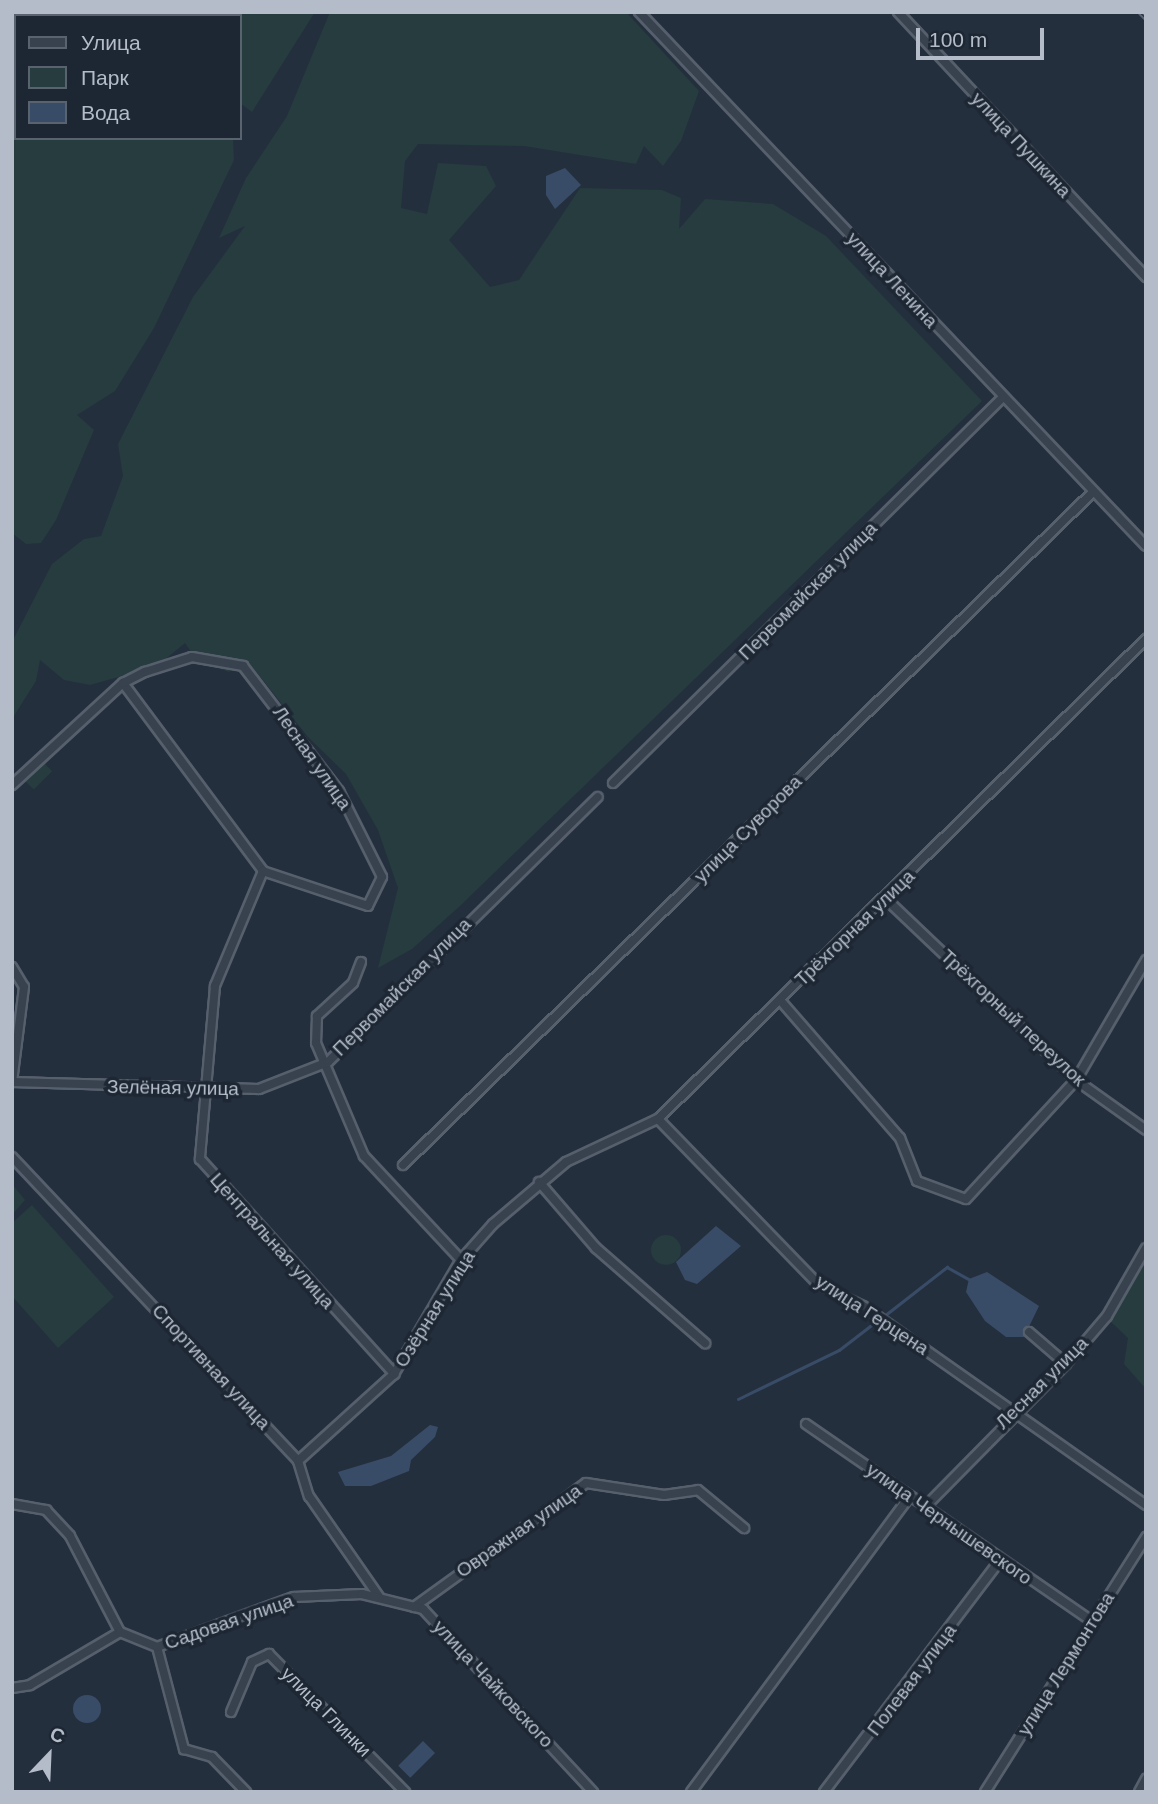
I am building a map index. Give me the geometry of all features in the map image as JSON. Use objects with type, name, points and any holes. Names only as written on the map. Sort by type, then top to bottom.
[{"type":"street","name":"улица Ленина","points":[[639,12],[1146,547]]},
{"type":"street","name":"улица Пушкина","points":[[898,12],[1146,277]]},
{"type":"street","name":"Первомайская улица","points":[[612,783],[1002,398]]},
{"type":"street","name":"улица Суворова","points":[[403,1165],[1093,492]]},
{"type":"street","name":"Трёхгорная улица","points":[[539,1182],[658,1119],[886,899],[1146,639]]},
{"type":"street","name":"Лесная улица","points":[[123,684],[192,657],[243,666],[339,792],[382,877],[368,906],[263,871]]},
{"type":"street","points":[[12,785],[123,684],[263,871]]},
{"type":"street","name":"Первомайская улица","points":[[328,1062],[598,797]]},
{"type":"street","name":"Центральная улица","points":[[263,871],[215,986],[200,1159],[394,1374]]},
{"type":"street","name":"Трёхгорный переулок","points":[[886,899],[1076,1080],[1146,1130]]},
{"type":"street","points":[[780,1000],[900,1138],[917,1181],[966,1199],[1076,1080],[1146,960]]},
{"type":"street","points":[[362,962],[353,983],[331,996],[317,1016],[316,1043],[328,1062],[364,1156],[461,1261]]},
{"type":"street","points":[[12,967],[24,986],[12,1082]]},
{"type":"street","name":"Зелёная улица","points":[[12,1082],[207,1092],[259,1089],[328,1062]]},
{"type":"street","name":"улица Герцена","points":[[658,1119],[818,1284],[863,1306],[1146,1505]]},
{"type":"street","name":"Спортивная улица","points":[[12,1157],[298,1461],[309,1496],[380,1598]]},
{"type":"street","points":[[539,1182],[596,1248],[705,1343]]},
{"type":"street","name":"Озёрная улица","points":[[298,1461],[394,1374],[461,1261],[539,1182]]},
{"type":"street","name":"Лесная улица","points":[[924,1508],[1014,1410],[1066,1364],[1107,1316],[1146,1248]]},
{"type":"street","points":[[1029,1332],[1066,1364]]},
{"type":"street","name":"улица Чернышевского","points":[[806,1424],[924,1508],[1093,1621]]},
{"type":"street","name":"Овражная улица","points":[[414,1607],[586,1483],[664,1495],[698,1490],[744,1528]]},
{"type":"street","points":[[691,1792],[909,1497]]},
{"type":"street","points":[[12,1504],[46,1510],[70,1536],[120,1632],[30,1685],[12,1688]]},
{"type":"street","name":"улица Лермонтова","points":[[985,1792],[1146,1537]]},
{"type":"street","name":"Полевая улица","points":[[824,1792],[996,1565]]},
{"type":"street","name":"Садовая улица","points":[[120,1632],[157,1647],[294,1597],[380,1598]]},
{"type":"street","name":"улица Чайковского","points":[[380,1598],[423,1609],[593,1792]]},
{"type":"street","points":[[157,1647],[184,1749],[212,1757],[246,1792]]},
{"type":"street","name":"улица Глинки","points":[[231,1712],[252,1662],[268,1654],[405,1792]]},
{"type":"street","points":[[1139,1792],[1146,1779]]},
{"type":"green space","points":[[12,12],[315,12],[252,112],[242,104],[242,14],[14,14],[14,140],[233,140],[234,160],[154,328],[115,391],[77,415],[94,430],[56,520],[41,543],[26,544],[12,533]]},
{"type":"green space","points":[[330,12],[626,12],[699,91],[681,141],[663,166],[644,146],[636,164],[524,146],[418,144],[405,161],[401,208],[427,214],[438,163],[486,166],[496,186],[449,240],[490,287],[519,280],[580,188],[662,190],[681,198],[679,229],[705,199],[773,204],[826,236],[982,401],[461,905],[412,949],[378,968],[398,888],[378,830],[346,774],[307,736],[247,660],[229,672],[197,660],[185,643],[157,666],[90,685],[64,680],[40,660],[36,681],[12,719],[12,642],[52,564],[84,539],[101,536],[123,476],[118,444],[193,297],[245,226],[219,238],[246,178],[287,116]]},
{"type":"green space","points":[[43,762],[52,771],[34,790],[25,780]]},
{"type":"green space","points":[[12,1184],[25,1200],[12,1215]]},
{"type":"green space","points":[[32,1205],[114,1297],[58,1348],[12,1296],[12,1223]]},
{"type":"green space","points":[[666,1235],[672,1236],[680,1244],[680,1256],[672,1264],[666,1265],[660,1264],[652,1256],[651,1250],[652,1244],[660,1236]]},
{"type":"green space","points":[[1146,1258],[1146,1389],[1124,1364],[1128,1338],[1110,1321]]},
{"type":"water","points":[[565,168],[581,185],[555,209],[546,195],[546,176]]},
{"type":"water","points":[[716,1226],[741,1246],[697,1284],[685,1280],[676,1262]]},
{"type":"water","points":[[987,1272],[1039,1306],[1024,1337],[1006,1337],[985,1321],[966,1292],[969,1279]]},
{"type":"water","points":[[430,1425],[438,1427],[435,1437],[411,1460],[409,1471],[371,1486],[345,1486],[338,1472],[391,1456]]},
{"type":"water","points":[[87,1695],[97,1699],[101,1709],[97,1719],[87,1723],[77,1719],[73,1709],[77,1699]]},
{"type":"water","points":[[423,1741],[435,1753],[410,1778],[398,1766]]},
{"type":"waterway","points":[[884,1316],[947,1267],[969,1279]]},
{"type":"waterway","points":[[738,1399],[839,1350],[878,1320]]},
{"type":"railway","points":[[1140,12],[1146,18]]}]
